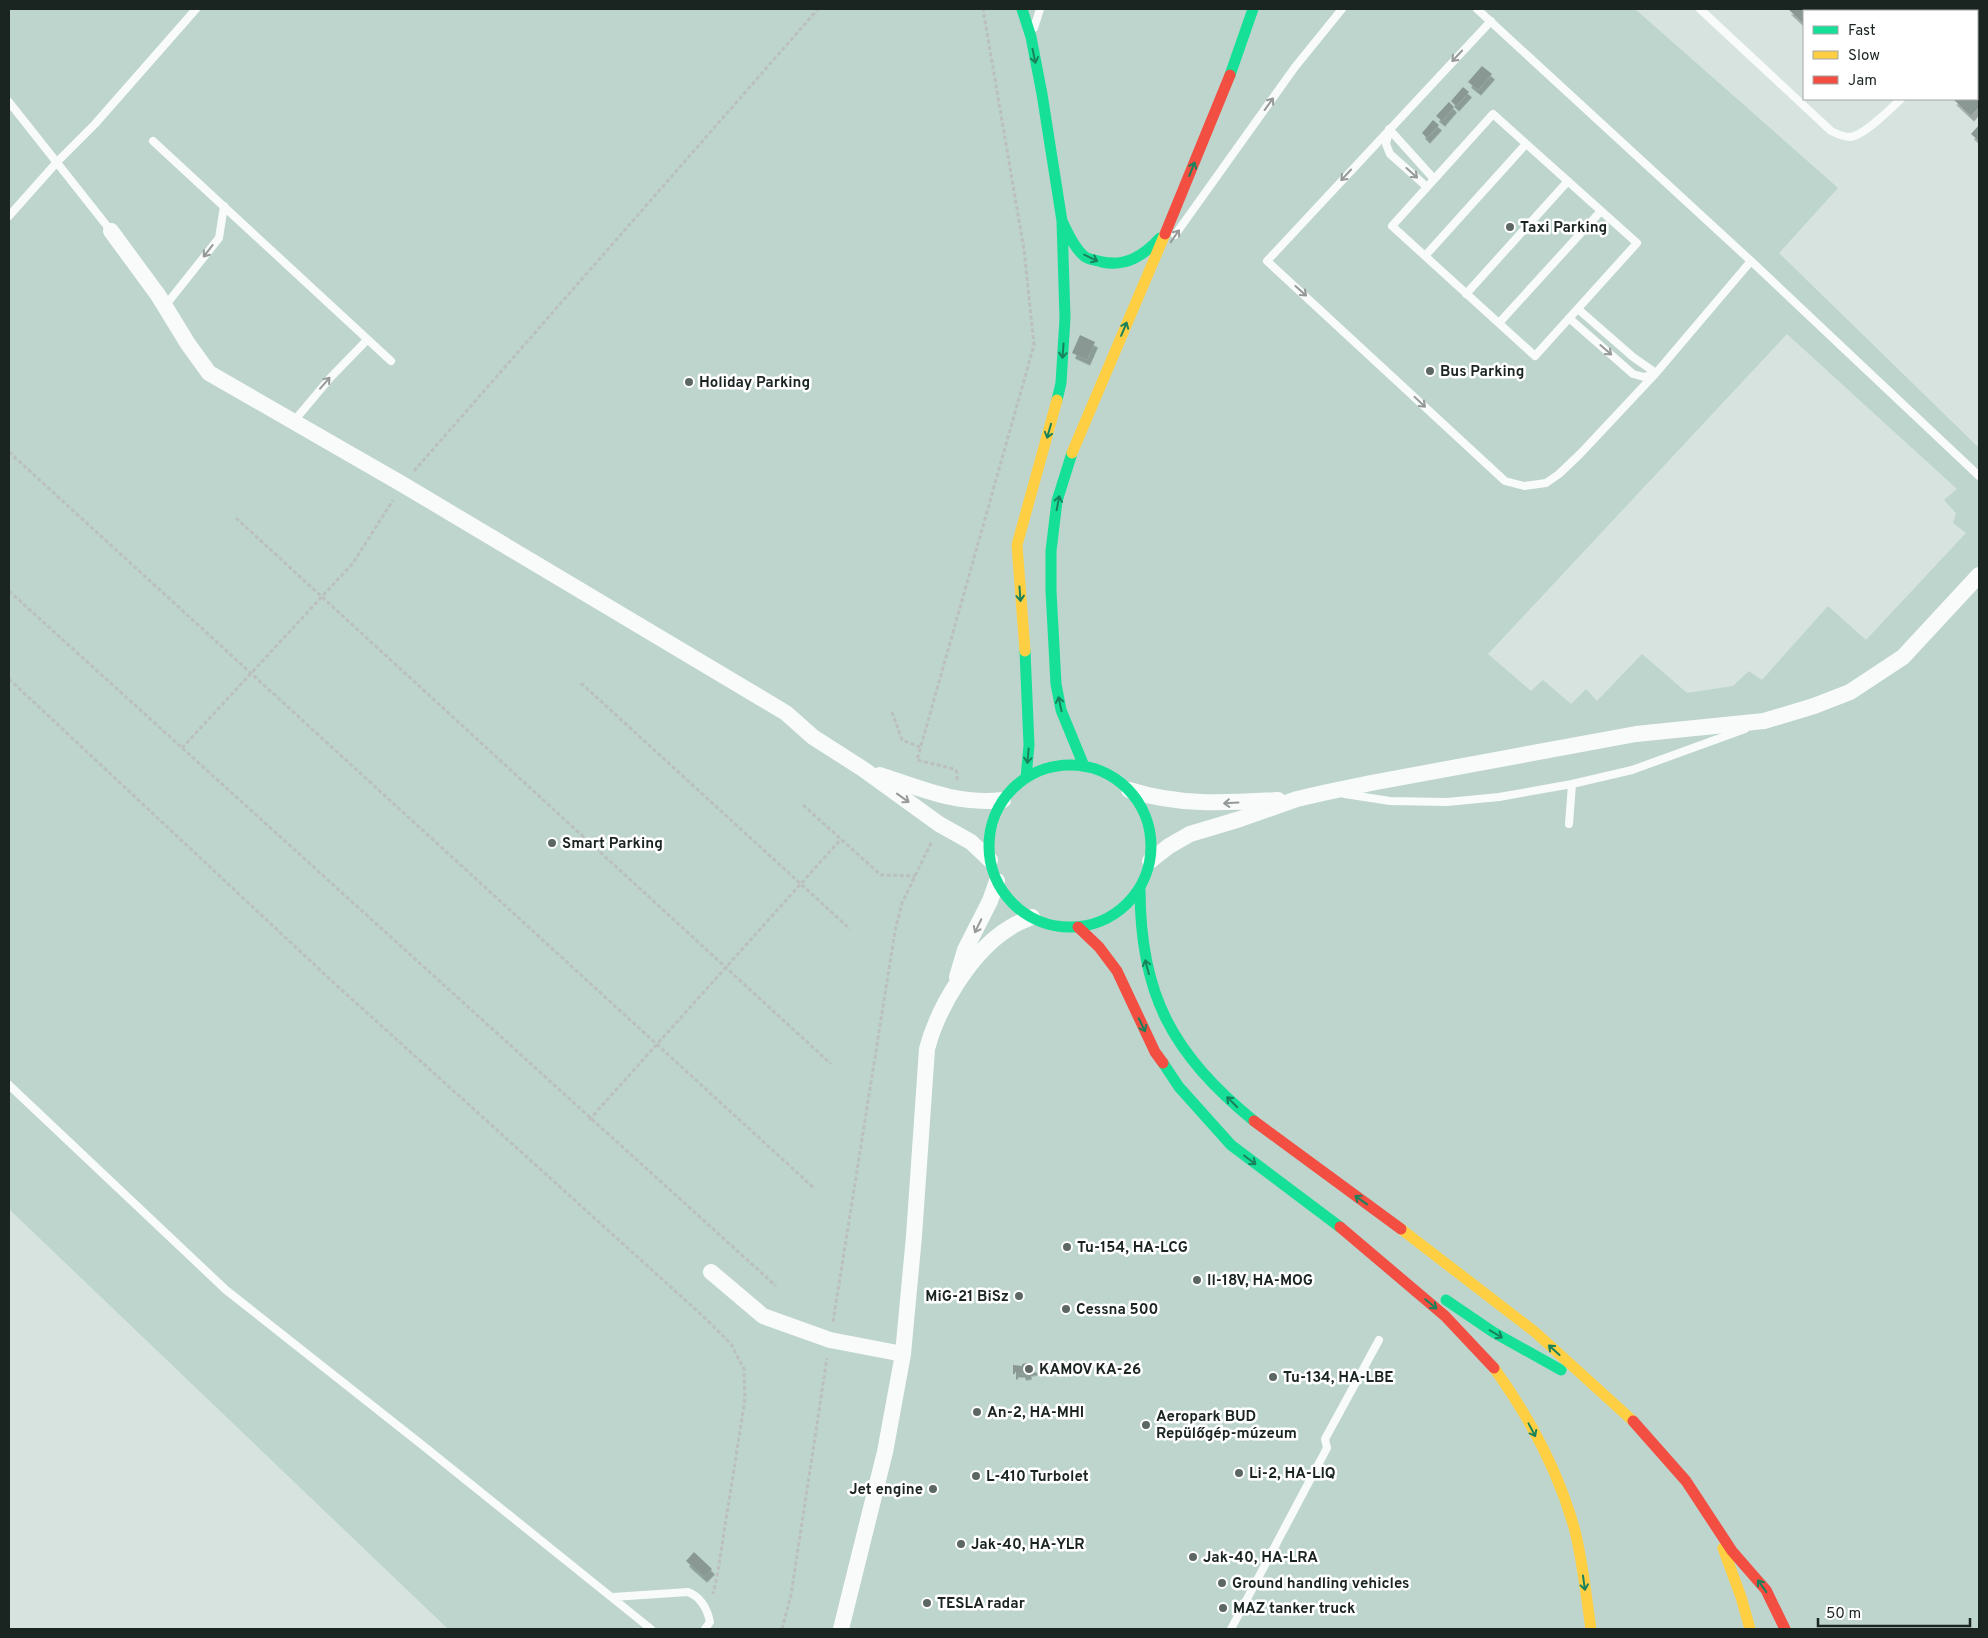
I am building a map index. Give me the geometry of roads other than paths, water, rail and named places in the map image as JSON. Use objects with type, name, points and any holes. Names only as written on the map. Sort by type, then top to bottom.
[{"type":"main road","points":[[1022,9],[1031,37],[1042,94],[1062,221],[1065,318],[1061,384],[1017,545],[1028,684],[1030,745],[1026,778]]},
{"type":"main road","points":[[1084,766],[1061,710],[1056,684],[1051,599],[1052,543],[1057,501],[1072,453],[1167,230],[1253,9]]},
{"type":"main road","points":[[1062,221],[1073,244],[1088,258],[1107,264],[1125,264],[1146,253],[1167,230]]},
{"type":"main road","points":[[1140,889],[1123,908],[1102,921],[1078,927],[1054,925],[1032,918],[1012,902],[997,881],[990,860],[991,829],[1003,800],[1026,778],[1048,768],[1060,766],[1084,766],[1108,774],[1129,790],[1139,802],[1146,815],[1152,845],[1150,861],[1140,889],[1139,925],[1147,969],[1161,1009],[1172,1032],[1196,1066],[1241,1111],[1401,1228],[1535,1332],[1626,1414],[1650,1438],[1686,1481],[1732,1551],[1766,1590],[1785,1629]]},
{"type":"main road","points":[[1078,927],[1099,947],[1117,970],[1155,1052],[1179,1087],[1214,1127],[1231,1145],[1340,1228],[1447,1318],[1500,1377],[1523,1412],[1554,1472],[1574,1530],[1590,1629]]},
{"type":"main road","points":[[1340,1228],[1494,1332],[1603,1395]]},
{"type":"main road","points":[[1713,1521],[1741,1597],[1750,1629]]},
{"type":"street","points":[[111,231],[165,306],[188,344],[209,373],[294,420],[786,713],[814,737],[863,769],[939,824],[972,842],[990,860]]},
{"type":"street","points":[[1150,861],[1169,846],[1190,834],[1297,799],[1371,783],[1636,734],[1764,721],[1850,692],[1903,657],[1979,575]]},
{"type":"street","points":[[863,769],[949,798],[984,802],[1003,800]]},
{"type":"street","points":[[1129,790],[1167,800],[1208,803],[1297,799]]},
{"type":"street","points":[[953,991],[966,950],[990,902],[997,881]]},
{"type":"street","points":[[841,1629],[885,1452],[903,1354],[914,1236],[927,1050],[932,1030],[953,991],[990,943],[1011,927],[1032,918]]},
{"type":"street","points":[[711,1272],[763,1316],[830,1340],[903,1354]]},
{"type":"lane","points":[[9,216],[57,162],[95,124],[196,9]]},
{"type":"lane","points":[[1031,37],[1040,9]]},
{"type":"lane","points":[[1146,276],[1295,67],[1342,9]]},
{"type":"lane","points":[[1477,9],[1751,261],[1979,476]]},
{"type":"lane","points":[[1700,9],[1831,131],[1840,136],[1851,137],[1858,135],[1888,112],[1900,100]]},
{"type":"lane","points":[[1491,21],[1267,261],[1506,481],[1524,486],[1546,483],[1580,454],[1656,373],[1751,261]]},
{"type":"lane","points":[[9,102],[111,231]]},
{"type":"lane","points":[[1493,114],[1637,243],[1535,356],[1392,226],[1434,179],[1493,114]]},
{"type":"lane","points":[[1389,129],[1434,179]]},
{"type":"lane","points":[[1389,129],[1386,144],[1390,154],[1427,187]]},
{"type":"lane","points":[[153,141],[391,361]]},
{"type":"lane","points":[[1425,256],[1526,144]]},
{"type":"lane","points":[[1466,294],[1568,181]]},
{"type":"lane","points":[[165,306],[219,238],[224,206]]},
{"type":"lane","points":[[1499,323],[1601,211]]},
{"type":"lane","points":[[1578,309],[1633,357],[1656,373]]},
{"type":"lane","points":[[1569,318],[1633,374],[1644,377],[1656,373]]},
{"type":"lane","points":[[294,420],[331,377],[367,340]]},
{"type":"lane","points":[[1323,793],[1354,795],[1390,801],[1448,802],[1499,797],[1572,784],[1632,770],[1764,721]]},
{"type":"lane","points":[[1569,824],[1572,784]]},
{"type":"lane","points":[[9,1085],[226,1290],[651,1629]]},
{"type":"lane","points":[[1231,1629],[1327,1448],[1325,1439],[1379,1340]]},
{"type":"lane","points":[[612,1597],[688,1592],[696,1595],[708,1612],[710,1622],[705,1629]]},
{"type":"place","name":"Taxi Parking","points":[[1510,227]]},
{"type":"place","name":"Bus Parking","points":[[1430,371]]},
{"type":"place","name":"Holiday Parking","points":[[689,382]]},
{"type":"place","name":"Smart Parking","points":[[552,843]]},
{"type":"place","name":"Tu-154, HA-LCG","points":[[1067,1247]]},
{"type":"place","name":"Il-18V, HA-MOG","points":[[1197,1280]]},
{"type":"place","name":"MiG-21 BiSz","points":[[1019,1296]]},
{"type":"place","name":"Cessna 500","points":[[1066,1309]]},
{"type":"place","name":"KAMOV KA-26","points":[[1029,1369]]},
{"type":"place","name":"Tu-134, HA-LBE","points":[[1273,1377]]},
{"type":"place","name":"An-2, HA-MHI","points":[[977,1412]]},
{"type":"place","name":"Aeropark BUD Repülőgép-múzeum","points":[[1146,1425]]},
{"type":"place","name":"Li-2, HA-LIQ","points":[[1239,1473]]},
{"type":"place","name":"L-410 Turbolet","points":[[976,1476]]},
{"type":"place","name":"Jet engine","points":[[933,1489]]},
{"type":"place","name":"Jak-40, HA-YLR","points":[[961,1544]]},
{"type":"place","name":"Jak-40, HA-LRA","points":[[1193,1557]]},
{"type":"place","name":"Ground handling vehicles","points":[[1222,1583]]},
{"type":"place","name":"TESLA radar","points":[[927,1603]]},
{"type":"place","name":"MAZ tanker truck","points":[[1223,1608]]}]
